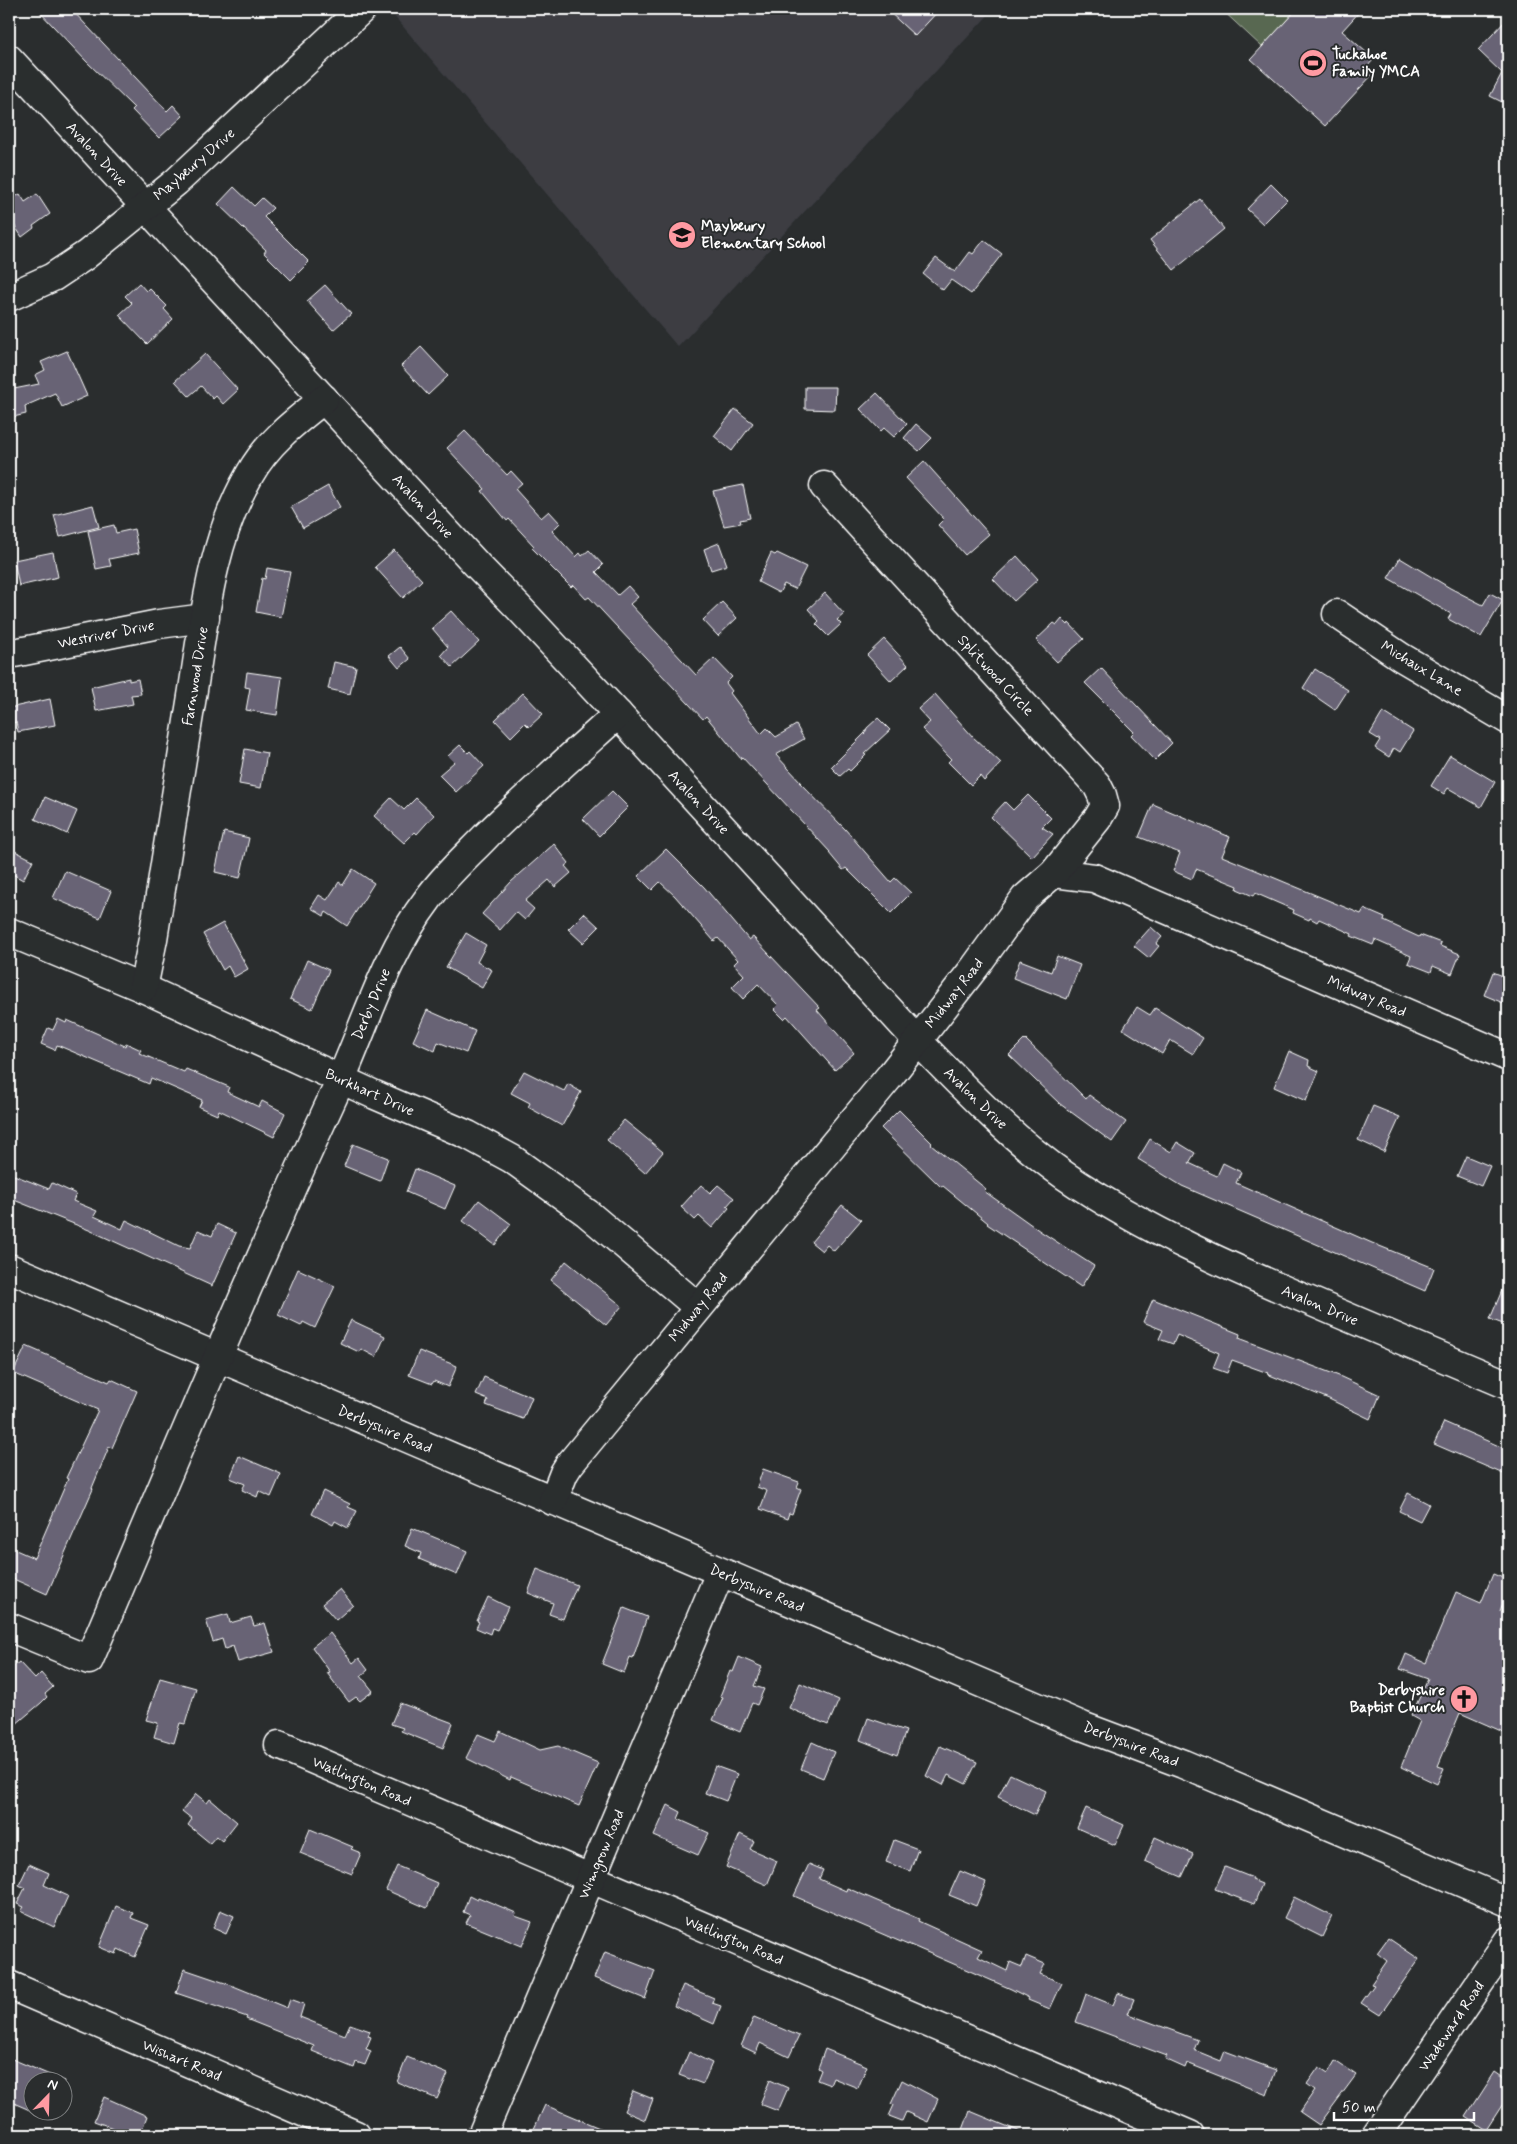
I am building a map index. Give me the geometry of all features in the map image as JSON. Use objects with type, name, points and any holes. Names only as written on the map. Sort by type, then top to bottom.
[{"type":"street","name":"Maybeury Drive","points":[[9,297],[53,277],[86,256],[183,176],[362,9]]},
{"type":"street","name":"Avalon Drive","points":[[9,59],[479,568],[618,714],[917,1040],[967,1091],[1016,1136],[1062,1174],[1100,1199],[1167,1237],[1257,1279],[1508,1385]]},
{"type":"street","name":"Farnwood Drive","points":[[143,988],[154,939],[205,618],[218,551],[227,519],[250,472],[272,443],[288,427],[324,399]]},
{"type":"street","name":"Splitwood Circle","points":[[824,486],[1097,785],[1105,806],[1098,818],[1054,873]]},
{"type":"street","name":"Michaux Lane","points":[[1337,614],[1401,657],[1508,720]]},
{"type":"street","name":"Westriver Drive","points":[[9,654],[159,624],[205,618]]},
{"type":"street","name":"Derby Drive","points":[[9,1627],[88,1660],[288,1193],[341,1079],[356,1038],[402,938],[444,878],[520,804],[618,714]]},
{"type":"street","name":"Midway Road","points":[[553,1500],[569,1465],[890,1076],[975,967],[1025,898],[1054,873],[1094,878],[1508,1057]]},
{"type":"street","name":"Burkhart Drive","points":[[9,932],[143,988],[468,1135],[512,1159],[587,1212],[698,1307]]},
{"type":"street","name":"Derbyshire Road","points":[[9,1268],[720,1573],[1082,1726],[1182,1764],[1508,1902]]},
{"type":"street","name":"Wimgrow Road","points":[[482,2135],[720,1573]]},
{"type":"street","name":"Watlington Road","points":[[279,1746],[1190,2135]]},
{"type":"street","name":"Wadeward Road","points":[[1376,2135],[1508,1941]]},
{"type":"street","name":"Wishart Road","points":[[9,1985],[356,2135]]},
{"type":"shaded area","name":"Maybeury Elementary School","points":[[388,9],[994,9],[678,347]]},
{"type":"green space","points":[[1221,9],[1291,9],[1294,12],[1262,47]]},
{"type":"building","points":[[37,9],[71,9],[167,111],[173,105],[183,116],[159,138],[132,110],[134,108]]},
{"type":"building","points":[[886,9],[940,9],[915,36]]},
{"type":"building","name":"Tuckahoe Family YMCA","points":[[1297,9],[1362,9],[1342,31],[1374,59],[1366,68],[1373,74],[1325,126],[1251,59]]},
{"type":"building","points":[[1508,18],[1508,105],[1490,96],[1502,73],[1478,50]]},
{"type":"building","points":[[1271,184],[1287,200],[1263,224],[1247,209]]},
{"type":"building","points":[[234,187],[254,206],[262,198],[273,208],[264,217],[309,262],[291,280],[264,253],[266,250],[218,204]]},
{"type":"building","points":[[20,194],[25,202],[37,194],[50,214],[33,226],[34,228],[22,237],[9,217],[9,201]]},
{"type":"building","points":[[1200,199],[1224,229],[1174,270],[1150,240]]},
{"type":"building","points":[[984,240],[1002,254],[971,294],[951,280],[943,290],[923,274],[936,258],[955,272],[970,252],[973,254]]},
{"type":"building","points":[[139,283],[146,291],[149,288],[167,306],[164,309],[173,319],[147,344],[119,315],[132,303],[125,296]]},
{"type":"building","points":[[325,285],[351,314],[333,330],[307,301]]},
{"type":"building","points":[[421,347],[448,376],[428,395],[401,366]]},
{"type":"building","points":[[67,351],[87,396],[62,407],[55,393],[25,406],[26,414],[9,418],[9,390],[39,384],[35,375],[45,370],[41,362]]},
{"type":"building","points":[[205,354],[238,390],[223,404],[216,396],[213,399],[201,386],[189,396],[175,381]]},
{"type":"building","points":[[805,387],[836,387],[835,410],[805,409]]},
{"type":"building","points":[[877,393],[907,424],[894,437],[884,428],[881,431],[860,409]]},
{"type":"building","points":[[735,409],[753,423],[732,451],[714,436]]},
{"type":"building","points":[[916,424],[932,438],[919,451],[904,438]]},
{"type":"building","points":[[465,431],[507,475],[511,471],[522,483],[515,489],[541,518],[549,511],[560,523],[552,531],[576,557],[580,553],[582,556],[589,550],[603,565],[596,572],[618,595],[628,586],[638,597],[630,604],[696,675],[714,658],[732,677],[726,683],[732,691],[730,693],[761,734],[767,728],[776,737],[796,725],[804,739],[776,755],[891,882],[895,878],[911,893],[891,913],[846,868],[843,870],[830,852],[742,757],[741,759],[706,716],[703,719],[589,597],[586,599],[573,585],[571,587],[532,548],[534,546],[509,519],[507,521],[482,491],[485,489],[447,448]]},
{"type":"building","points":[[924,461],[989,534],[965,555],[938,525],[944,519],[906,478]]},
{"type":"building","points":[[743,485],[750,518],[740,520],[741,523],[724,526],[713,491]]},
{"type":"building","points":[[328,486],[340,507],[303,528],[291,507]]},
{"type":"building","points":[[93,505],[99,527],[60,537],[54,515]]},
{"type":"building","points":[[114,525],[116,533],[134,529],[139,553],[109,559],[111,566],[96,569],[88,531]]},
{"type":"building","points":[[719,543],[727,565],[711,570],[704,549]]},
{"type":"building","points":[[394,550],[422,580],[403,598],[375,567]]},
{"type":"building","points":[[53,552],[58,577],[19,586],[14,560]]},
{"type":"building","points":[[771,553],[775,555],[777,553],[806,567],[795,589],[784,584],[779,593],[758,582]]},
{"type":"building","points":[[1017,556],[1038,579],[1014,601],[993,579]]},
{"type":"building","points":[[1400,558],[1483,605],[1490,593],[1503,600],[1481,637],[1448,619],[1451,614],[1388,578]]},
{"type":"building","points":[[267,568],[290,572],[281,617],[256,612],[262,578],[265,579]]},
{"type":"building","points":[[825,593],[844,614],[837,620],[841,624],[828,636],[816,624],[819,621],[808,609]]},
{"type":"building","points":[[722,602],[737,618],[718,636],[703,620]]},
{"type":"building","points":[[451,611],[479,642],[452,667],[441,655],[448,647],[432,628]]},
{"type":"building","points":[[1062,619],[1068,625],[1069,623],[1084,639],[1057,662],[1036,640],[1054,623],[1057,625]]},
{"type":"building","points":[[884,639],[908,665],[891,681],[867,655]]},
{"type":"building","points":[[400,647],[410,659],[399,668],[389,656]]},
{"type":"building","points":[[334,662],[356,667],[350,694],[328,689]]},
{"type":"building","points":[[1101,668],[1172,743],[1155,760],[1131,735],[1134,732],[1085,683]]},
{"type":"building","points":[[1315,669],[1348,690],[1335,710],[1303,688]]},
{"type":"building","points":[[247,672],[282,677],[277,715],[246,710],[250,688],[245,687]]},
{"type":"building","points":[[129,678],[129,681],[138,679],[141,694],[131,695],[133,704],[96,711],[91,687]]},
{"type":"building","points":[[523,693],[543,714],[529,727],[525,723],[511,737],[495,720]]},
{"type":"building","points":[[935,694],[973,737],[1001,763],[984,781],[980,776],[971,785],[948,762],[951,759],[922,729],[930,722],[918,709]]},
{"type":"building","points":[[50,699],[55,725],[18,732],[16,722],[9,724],[9,708]]},
{"type":"building","points":[[1383,712],[1413,731],[1400,752],[1394,748],[1389,757],[1375,748],[1380,740],[1370,734]]},
{"type":"building","points":[[878,718],[890,730],[864,754],[866,755],[850,771],[848,769],[840,776],[831,767]]},
{"type":"building","points":[[460,745],[468,753],[470,751],[484,766],[456,792],[439,775],[454,762],[448,756]]},
{"type":"building","points":[[245,749],[267,753],[261,788],[239,784]]},
{"type":"building","points":[[1450,755],[1495,782],[1481,807],[1448,788],[1444,794],[1431,786]]},
{"type":"building","points":[[612,791],[628,807],[599,836],[583,819]]},
{"type":"building","points":[[1028,795],[1051,818],[1042,827],[1053,834],[1032,857],[991,817],[1005,802],[1013,810]]},
{"type":"building","points":[[45,797],[77,811],[67,834],[35,819]]},
{"type":"building","points":[[391,798],[404,810],[416,798],[434,815],[417,834],[415,832],[404,843],[374,816]]},
{"type":"building","points":[[1153,804],[1230,837],[1222,856],[1361,914],[1364,909],[1385,918],[1384,921],[1419,937],[1420,935],[1441,943],[1440,946],[1460,954],[1452,974],[1433,966],[1431,972],[1408,963],[1411,956],[1375,940],[1373,945],[1319,919],[1317,922],[1310,918],[1309,920],[1293,913],[1294,910],[1255,893],[1253,896],[1237,889],[1238,886],[1196,869],[1192,879],[1173,871],[1180,853],[1139,837]]},
{"type":"building","points":[[224,832],[249,838],[240,878],[215,872]]},
{"type":"building","points":[[554,844],[569,863],[565,866],[571,873],[555,887],[549,880],[525,901],[534,909],[525,920],[516,912],[500,930],[482,914],[511,882]]},
{"type":"building","points":[[9,848],[33,860],[23,880],[9,872]]},
{"type":"building","points":[[666,849],[704,887],[749,940],[753,937],[820,1008],[817,1010],[854,1053],[835,1070],[787,1016],[784,1019],[774,1009],[778,1005],[758,984],[743,999],[732,987],[744,975],[734,964],[738,960],[718,938],[714,941],[675,896],[660,882],[652,890],[638,876]]},
{"type":"building","points":[[353,869],[374,883],[347,926],[326,912],[324,916],[311,908],[319,895],[327,900],[339,882],[343,885]]},
{"type":"building","points":[[65,871],[111,891],[100,918],[53,898]]},
{"type":"building","points":[[584,913],[599,927],[583,943],[568,929]]},
{"type":"building","points":[[223,923],[248,969],[234,977],[228,966],[223,970],[203,934]]},
{"type":"building","points":[[1151,927],[1162,937],[1156,944],[1159,946],[1149,958],[1134,946]]},
{"type":"building","points":[[466,933],[486,945],[477,962],[492,970],[482,988],[446,967]]},
{"type":"building","points":[[1057,956],[1080,965],[1067,999],[1013,978],[1020,960],[1051,972]]},
{"type":"building","points":[[307,960],[329,970],[312,1009],[290,999]]},
{"type":"building","points":[[1493,972],[1508,978],[1508,1005],[1484,995]]},
{"type":"building","points":[[1137,1007],[1150,1015],[1155,1008],[1203,1038],[1193,1054],[1170,1040],[1162,1054],[1123,1029]]},
{"type":"building","points":[[427,1010],[475,1031],[466,1053],[438,1042],[435,1051],[413,1041]]},
{"type":"building","points":[[58,1019],[66,1023],[67,1020],[125,1046],[126,1043],[141,1050],[139,1053],[184,1072],[186,1069],[229,1087],[227,1092],[259,1107],[262,1101],[285,1113],[274,1137],[219,1110],[217,1115],[199,1107],[202,1100],[151,1078],[149,1084],[57,1045],[55,1050],[41,1044],[48,1028],[53,1030]]},
{"type":"building","points":[[1025,1039],[1086,1099],[1089,1095],[1126,1122],[1112,1142],[1060,1104],[1009,1055]]},
{"type":"building","points":[[1289,1051],[1309,1060],[1308,1066],[1319,1071],[1306,1101],[1274,1087]]},
{"type":"building","points":[[524,1071],[564,1091],[568,1084],[581,1092],[562,1126],[528,1107],[530,1103],[511,1093]]},
{"type":"building","points":[[1373,1106],[1400,1117],[1384,1152],[1358,1140]]},
{"type":"building","points":[[899,1110],[931,1144],[986,1189],[984,1191],[1040,1231],[1094,1266],[1081,1287],[987,1224],[943,1186],[941,1187],[881,1128]]},
{"type":"building","points":[[624,1120],[663,1152],[645,1173],[607,1140]]},
{"type":"building","points":[[1150,1139],[1171,1152],[1177,1142],[1195,1153],[1189,1163],[1217,1176],[1223,1163],[1241,1172],[1236,1183],[1434,1268],[1425,1291],[1182,1186],[1138,1159]]},
{"type":"building","points":[[353,1144],[388,1158],[380,1181],[344,1166]]},
{"type":"building","points":[[1466,1156],[1490,1166],[1481,1186],[1457,1176]]},
{"type":"building","points":[[415,1169],[455,1186],[445,1209],[406,1192]]},
{"type":"building","points":[[9,1173],[49,1189],[52,1183],[76,1194],[73,1201],[97,1211],[94,1216],[122,1229],[126,1220],[179,1246],[190,1248],[198,1230],[212,1236],[217,1224],[236,1233],[212,1286],[89,1230],[9,1198]]},
{"type":"building","points":[[701,1185],[710,1193],[718,1185],[734,1198],[727,1206],[729,1208],[712,1228],[699,1216],[695,1220],[681,1207]]},
{"type":"building","points":[[479,1200],[511,1224],[495,1245],[463,1221]]},
{"type":"building","points":[[842,1205],[861,1220],[834,1251],[827,1245],[822,1251],[811,1242]]},
{"type":"building","points":[[566,1261],[622,1306],[606,1325],[551,1280]]},
{"type":"building","points":[[298,1269],[335,1286],[315,1328],[303,1322],[301,1326],[278,1315]]},
{"type":"building","points":[[1508,1276],[1508,1326],[1490,1319]]},
{"type":"building","points":[[1153,1299],[1240,1334],[1239,1338],[1339,1376],[1380,1395],[1370,1419],[1329,1399],[1232,1360],[1227,1373],[1213,1368],[1219,1353],[1177,1335],[1173,1344],[1159,1339],[1163,1330],[1143,1322]]},
{"type":"building","points":[[351,1320],[385,1336],[376,1357],[361,1349],[359,1352],[340,1343]]},
{"type":"building","points":[[26,1346],[109,1382],[111,1379],[137,1391],[112,1448],[109,1447],[93,1489],[47,1594],[9,1577],[9,1547],[34,1558],[68,1479],[66,1478],[98,1410],[13,1373]]},
{"type":"building","points":[[419,1351],[457,1366],[448,1387],[434,1381],[432,1384],[409,1375]]},
{"type":"building","points":[[484,1377],[532,1397],[523,1419],[486,1405],[488,1400],[476,1395]]},
{"type":"building","points":[[1444,1422],[1508,1450],[1508,1476],[1434,1444]]},
{"type":"building","points":[[239,1456],[281,1474],[271,1497],[259,1491],[257,1497],[242,1490],[245,1484],[230,1478]]},
{"type":"building","points":[[763,1469],[799,1482],[797,1487],[801,1489],[792,1514],[789,1513],[787,1519],[760,1509],[767,1491],[757,1487]]},
{"type":"building","points":[[323,1491],[350,1504],[348,1507],[357,1511],[348,1528],[335,1521],[333,1525],[312,1514]]},
{"type":"building","points":[[1408,1493],[1429,1504],[1420,1521],[1399,1511]]},
{"type":"building","points":[[412,1528],[467,1551],[457,1575],[419,1559],[421,1553],[405,1546]]},
{"type":"building","points":[[537,1569],[577,1585],[563,1619],[549,1614],[553,1603],[528,1593]]},
{"type":"building","name":"Derbyshire Baptist Church","points":[[1493,1574],[1508,1580],[1508,1589],[1500,1611],[1508,1615],[1508,1734],[1460,1713],[1438,1766],[1444,1768],[1437,1784],[1401,1767],[1420,1721],[1411,1716],[1428,1679],[1400,1669],[1406,1654],[1426,1663],[1456,1592],[1481,1603]]},
{"type":"building","points":[[340,1589],[353,1605],[336,1620],[322,1604]]},
{"type":"building","points":[[488,1597],[508,1607],[497,1630],[492,1628],[490,1634],[476,1628],[479,1622],[477,1621]]},
{"type":"building","points":[[624,1608],[647,1617],[633,1658],[630,1657],[624,1673],[602,1664]]},
{"type":"building","points":[[228,1614],[230,1623],[251,1617],[254,1626],[265,1623],[274,1652],[238,1662],[233,1646],[225,1649],[222,1639],[213,1642],[206,1620]]},
{"type":"building","points":[[330,1633],[353,1663],[359,1658],[368,1670],[361,1676],[373,1691],[360,1701],[356,1697],[349,1702],[327,1673],[330,1672],[312,1647]]},
{"type":"building","points":[[739,1657],[762,1667],[754,1686],[764,1689],[757,1705],[752,1703],[740,1732],[713,1720],[723,1697],[720,1696],[730,1671],[733,1672]]},
{"type":"building","points":[[19,1662],[35,1679],[41,1673],[53,1687],[45,1694],[47,1697],[41,1703],[9,1730],[9,1670]]},
{"type":"building","points":[[160,1678],[196,1688],[185,1724],[180,1723],[174,1743],[154,1737],[158,1723],[146,1720]]},
{"type":"building","points":[[800,1683],[839,1700],[828,1725],[789,1708]]},
{"type":"building","points":[[400,1703],[453,1723],[443,1748],[401,1731],[403,1728],[391,1724]]},
{"type":"building","points":[[868,1718],[906,1731],[897,1755],[860,1740]]},
{"type":"building","points":[[500,1731],[540,1750],[558,1746],[598,1763],[579,1806],[511,1777],[510,1780],[466,1758],[478,1734],[495,1741]]},
{"type":"building","points":[[812,1742],[834,1752],[823,1778],[801,1769]]},
{"type":"building","points":[[940,1746],[977,1762],[966,1784],[948,1775],[943,1785],[926,1776]]},
{"type":"building","points":[[715,1766],[737,1774],[726,1801],[705,1793]]},
{"type":"building","points":[[1010,1774],[1046,1791],[1035,1815],[998,1797]]},
{"type":"building","points":[[196,1794],[207,1803],[210,1799],[237,1822],[222,1841],[216,1836],[210,1843],[188,1825],[192,1819],[182,1811]]},
{"type":"building","points":[[668,1805],[681,1812],[678,1819],[709,1833],[698,1855],[654,1836]]},
{"type":"building","points":[[1086,1808],[1124,1825],[1115,1845],[1077,1828]]},
{"type":"building","points":[[310,1829],[353,1847],[351,1849],[361,1853],[352,1874],[300,1853]]},
{"type":"building","points":[[740,1834],[754,1841],[750,1849],[777,1861],[767,1885],[726,1867]]},
{"type":"building","points":[[1155,1837],[1193,1854],[1182,1877],[1145,1861]]},
{"type":"building","points":[[894,1840],[918,1849],[910,1871],[886,1862]]},
{"type":"building","points":[[29,1864],[49,1873],[44,1885],[68,1896],[54,1927],[21,1911],[24,1907],[17,1904],[25,1888],[19,1885]]},
{"type":"building","points":[[809,1864],[823,1870],[819,1879],[846,1891],[847,1888],[919,1919],[918,1921],[982,1950],[978,1957],[1007,1971],[1010,1962],[1022,1967],[1026,1956],[1045,1964],[1040,1974],[1062,1983],[1050,2009],[1028,2000],[1029,1998],[1011,1989],[794,1896]]},
{"type":"building","points":[[397,1866],[437,1883],[427,1908],[386,1890]]},
{"type":"building","points":[[1225,1867],[1253,1878],[1252,1880],[1262,1884],[1254,1904],[1215,1889]]},
{"type":"building","points":[[960,1871],[986,1882],[976,1906],[949,1895]]},
{"type":"building","points":[[469,1896],[477,1900],[478,1897],[516,1913],[515,1916],[532,1922],[522,1946],[466,1923],[470,1915],[463,1912]]},
{"type":"building","points":[[1294,1897],[1332,1916],[1322,1937],[1284,1918]]},
{"type":"building","points":[[116,1906],[133,1913],[131,1918],[149,1925],[135,1957],[118,1949],[116,1954],[99,1947]]},
{"type":"building","points":[[220,1910],[234,1916],[226,1934],[213,1928]]},
{"type":"building","points":[[1388,1938],[1419,1959],[1380,2015],[1361,2003],[1374,1985],[1371,1984],[1387,1961],[1377,1953]]},
{"type":"building","points":[[605,1952],[655,1971],[645,1999],[594,1978]]},
{"type":"building","points":[[184,1969],[231,1985],[287,2008],[290,1999],[304,2004],[300,2017],[345,2035],[350,2024],[370,2031],[368,2036],[371,2037],[366,2049],[371,2051],[365,2065],[356,2062],[354,2068],[312,2051],[314,2046],[246,2019],[247,2017],[176,1993]]},
{"type":"building","points":[[683,1985],[714,1998],[712,2003],[721,2006],[714,2024],[674,2006]]},
{"type":"building","points":[[1118,1993],[1134,1999],[1128,2014],[1198,2040],[1194,2050],[1221,2061],[1225,2051],[1276,2070],[1267,2095],[1187,2063],[1185,2068],[1165,2059],[1167,2056],[1076,2022],[1086,1994],[1113,2005]]},
{"type":"building","points":[[754,2017],[799,2036],[789,2057],[760,2043],[756,2053],[741,2046]]},
{"type":"building","points":[[825,2049],[867,2066],[858,2088],[833,2078],[830,2085],[817,2080],[821,2070],[818,2068]]},
{"type":"building","points":[[689,2052],[712,2063],[703,2084],[679,2075]]},
{"type":"building","points":[[407,2057],[448,2074],[437,2099],[397,2082]]},
{"type":"building","points":[[12,2059],[43,2072],[22,2072],[22,2107],[9,2101],[9,2067]]},
{"type":"building","points":[[1335,2061],[1356,2075],[1319,2125],[1300,2112],[1315,2090],[1307,2084],[1319,2067],[1328,2073]]},
{"type":"building","points":[[1495,2072],[1508,2081],[1508,2096],[1486,2130],[1466,2117]]},
{"type":"building","points":[[770,2080],[788,2088],[778,2111],[760,2104]]},
{"type":"building","points":[[902,2080],[938,2099],[928,2122],[906,2112],[902,2121],[889,2116],[894,2105],[891,2104]]},
{"type":"building","points":[[633,2091],[653,2099],[645,2120],[624,2111]]},
{"type":"building","points":[[104,2097],[147,2116],[140,2135],[123,2135],[124,2132],[94,2121]]},
{"type":"building","points":[[545,2105],[616,2135],[543,2135],[533,2131]]},
{"type":"building","points":[[970,2111],[1028,2135],[961,2135]]},
{"type":"place","name":"Tuckahoe Family YMCA","points":[[1313,63]]},
{"type":"place","name":"Maybeury Elementary School","points":[[682,235]]},
{"type":"place","name":"Derbyshire Baptist Church","points":[[1464,1699]]}]
